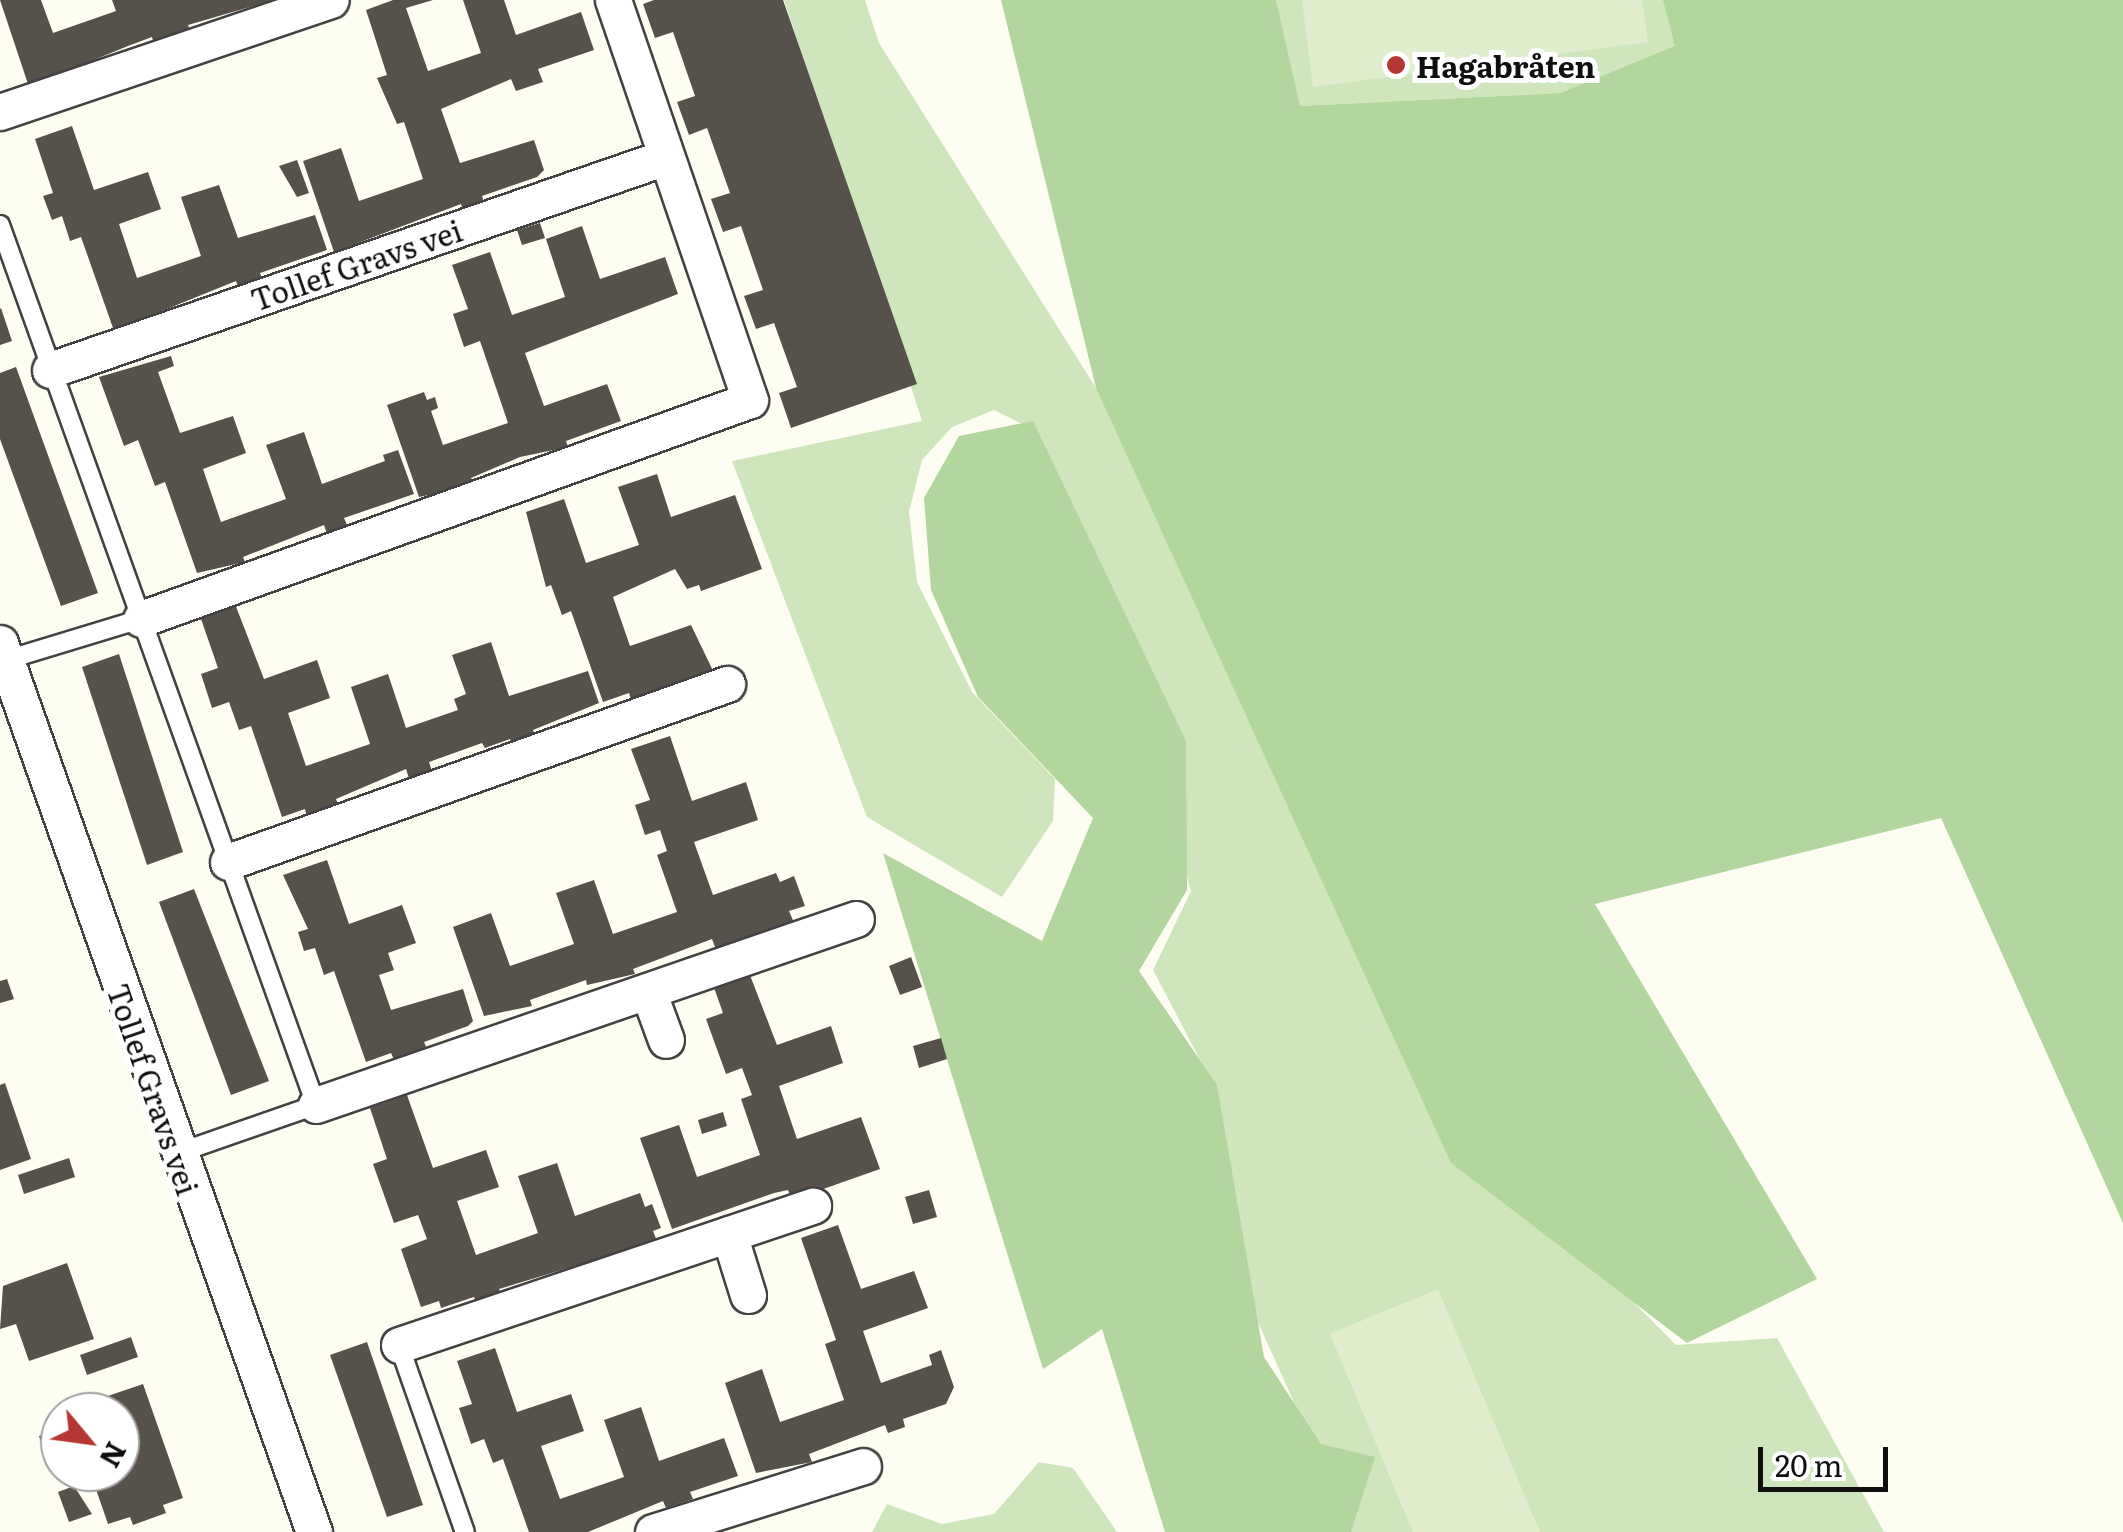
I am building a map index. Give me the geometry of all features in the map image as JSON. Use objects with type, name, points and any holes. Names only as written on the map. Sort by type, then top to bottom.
[{"type":"street","points":[[0,112],[330,0]]},
{"type":"street","points":[[141,619],[750,400],[663,158],[613,0]]},
{"type":"street","name":"Tollef Gravs vei","points":[[50,370],[663,158]]},
{"type":"street","name":"Tollef Gravs vei","points":[[3,652],[175,1154],[314,1532]]},
{"type":"street","points":[[228,862],[727,684]]},
{"type":"street","points":[[316,1105],[856,919]]},
{"type":"street","points":[[648,991],[666,1040]]},
{"type":"street","points":[[398,1345],[813,1206]]},
{"type":"street","points":[[729,1234],[748,1295]]},
{"type":"street","points":[[652,1532],[863,1466]]},
{"type":"lane","points":[[0,225],[316,1105],[175,1154]]},
{"type":"lane","points":[[3,652],[141,619]]},
{"type":"lane","points":[[398,1345],[465,1532]]},
{"type":"green space","points":[[784,0],[865,0],[879,43],[1096,388],[1521,1189],[1676,1345],[1777,1338],[1884,1532],[1333,1532],[1337,1497],[1207,1210],[1218,1094],[1153,970],[1191,891],[1131,680],[1038,432],[994,410],[952,427],[922,460],[909,512],[917,582],[972,692],[1055,779],[1053,821],[1002,897],[867,817],[732,461],[922,421]]},
{"type":"green space","points":[[1001,0],[1276,0],[1300,106],[1560,93],[1675,46],[1663,0],[2123,0],[2123,1223],[1941,818],[1595,904],[1817,1279],[1687,1343],[1451,1163],[1096,388]]},
{"type":"green space","name":"Hagabråten","points":[[1261,0],[1674,0],[1676,46],[1560,93],[1299,106]]},
{"type":"green space","name":"Hagabråten","points":[[1302,0],[1642,0],[1648,42],[1313,87]]},
{"type":"green space","points":[[1033,421],[1186,741],[1187,890],[1139,971],[1217,1085],[1264,1357],[1321,1444],[1375,1457],[1351,1532],[1165,1532],[1102,1329],[1043,1369],[883,853],[1042,941],[1093,818],[978,697],[931,590],[924,498],[959,436]]},
{"type":"green space","points":[[1438,1289],[1540,1532],[1413,1532],[1330,1334]]},
{"type":"green space","points":[[1039,1462],[1073,1468],[1117,1532],[872,1532],[887,1504],[942,1524],[994,1514]]},
{"type":"building","points":[[0,0],[41,0],[53,33],[116,11],[112,0],[277,0],[260,15],[257,5],[188,25],[192,35],[155,48],[152,37],[128,46],[72,69],[76,78],[57,84],[55,75],[28,84]]},
{"type":"building","points":[[393,0],[433,0],[406,8],[428,71],[481,53],[463,0],[504,0],[516,35],[581,12],[594,50],[538,69],[543,82],[516,91],[511,79],[441,109],[460,163],[534,140],[544,170],[537,177],[482,196],[485,205],[464,213],[461,204],[334,252],[303,161],[341,148],[359,201],[423,179],[404,122],[397,124],[377,78],[387,75],[366,10]]},
{"type":"building","points":[[654,0],[783,0],[917,384],[791,428],[779,393],[797,387],[774,323],[756,329],[744,296],[763,290],[741,226],[723,232],[711,199],[730,193],[707,128],[689,135],[677,102],[695,96],[673,32],[655,38],[643,4]]},
{"type":"building","points":[[72,126],[94,190],[148,172],[161,209],[119,224],[137,278],[201,256],[181,197],[219,185],[238,238],[315,215],[327,250],[260,273],[264,285],[240,293],[236,281],[157,313],[159,318],[113,328],[81,237],[70,241],[62,216],[52,220],[43,196],[53,193],[35,139]]},
{"type":"building","points":[[297,160],[309,193],[297,197],[279,166]]},
{"type":"building","points":[[540,223],[545,238],[522,245],[517,230]]},
{"type":"building","points":[[582,226],[600,279],[665,257],[678,294],[525,353],[544,406],[607,384],[621,421],[566,441],[568,447],[520,457],[471,478],[474,486],[419,497],[387,405],[424,392],[427,400],[435,397],[438,408],[431,411],[443,445],[508,423],[480,341],[464,347],[453,314],[468,309],[452,265],[490,252],[512,315],[565,297],[546,239]]},
{"type":"building","points":[[0,309],[12,341],[0,345]]},
{"type":"building","points":[[171,356],[174,366],[158,372],[180,433],[233,416],[246,453],[203,469],[221,522],[286,499],[266,445],[304,432],[322,484],[385,461],[383,455],[398,450],[414,494],[344,518],[348,527],[327,534],[324,525],[243,557],[245,562],[197,573],[165,482],[155,486],[138,440],[124,446],[99,377]]},
{"type":"building","points":[[16,367],[98,593],[61,606],[0,439],[0,373]]},
{"type":"building","points":[[657,474],[671,517],[735,495],[762,569],[701,591],[699,585],[687,589],[675,569],[613,597],[630,646],[691,625],[716,677],[633,706],[629,693],[603,702],[571,611],[562,615],[551,585],[546,587],[526,512],[564,499],[586,563],[639,545],[618,487]]},
{"type":"building","points":[[235,604],[264,679],[317,660],[330,698],[288,713],[306,766],[370,744],[351,687],[388,674],[406,728],[458,710],[454,699],[466,694],[452,655],[491,642],[509,696],[588,671],[599,703],[533,730],[536,740],[512,748],[510,739],[485,748],[482,743],[429,762],[433,774],[410,782],[406,769],[336,799],[339,807],[307,818],[305,809],[282,817],[251,726],[239,730],[229,702],[212,708],[201,674],[218,668],[200,616]]},
{"type":"building","points":[[119,654],[183,852],[147,865],[82,667]]},
{"type":"building","points":[[670,736],[692,801],[746,782],[758,820],[694,842],[713,895],[776,873],[780,882],[794,876],[805,906],[789,911],[795,925],[717,952],[712,939],[633,969],[635,974],[587,985],[586,980],[530,1000],[532,1006],[484,1016],[453,927],[491,913],[510,966],[574,944],[556,893],[594,880],[613,934],[677,912],[657,855],[667,851],[660,830],[645,835],[635,805],[650,800],[631,749]]},
{"type":"building","points":[[327,860],[349,924],[402,905],[416,943],[388,953],[394,970],[379,975],[391,1010],[463,989],[473,1021],[468,1026],[424,1042],[427,1049],[395,1062],[391,1053],[366,1062],[334,971],[324,975],[315,948],[304,951],[298,932],[308,929],[283,875]]},
{"type":"building","points":[[194,889],[269,1081],[231,1095],[159,902]]},
{"type":"building","points":[[911,957],[922,987],[900,995],[889,966]]},
{"type":"building","points":[[748,970],[777,1045],[831,1026],[843,1063],[779,1086],[797,1139],[861,1117],[880,1169],[792,1200],[788,1190],[774,1193],[672,1229],[640,1138],[679,1125],[697,1177],[760,1155],[741,1099],[752,1095],[742,1068],[726,1074],[706,1019],[723,1013],[712,982]]},
{"type":"building","points":[[7,979],[14,999],[0,1003],[0,981]]},
{"type":"building","points":[[941,1038],[947,1059],[919,1068],[913,1046]]},
{"type":"building","points":[[5,1083],[31,1159],[0,1170],[0,1085]]},
{"type":"building","points":[[407,1095],[433,1168],[486,1150],[499,1187],[457,1201],[476,1255],[538,1233],[518,1176],[557,1163],[575,1216],[640,1193],[645,1207],[652,1204],[661,1228],[653,1231],[657,1241],[499,1289],[502,1296],[477,1305],[474,1297],[441,1308],[439,1301],[421,1307],[401,1249],[427,1239],[418,1215],[394,1223],[373,1164],[387,1159],[370,1108]]},
{"type":"building","points":[[723,1112],[727,1126],[702,1134],[698,1120]]},
{"type":"building","points":[[69,1158],[75,1177],[24,1194],[18,1175]]},
{"type":"building","points":[[929,1190],[937,1217],[913,1224],[905,1197]]},
{"type":"building","points":[[838,1225],[861,1289],[914,1271],[928,1308],[863,1331],[881,1383],[932,1365],[929,1355],[941,1350],[954,1387],[946,1404],[903,1419],[905,1427],[888,1433],[885,1425],[809,1454],[812,1462],[756,1473],[725,1383],[762,1369],[780,1422],[844,1400],[825,1344],[836,1340],[801,1238]]},
{"type":"building","points":[[67,1263],[94,1339],[29,1361],[16,1324],[0,1329],[3,1286]]},
{"type":"building","points":[[131,1337],[138,1357],[87,1375],[80,1355]]},
{"type":"building","points":[[367,1342],[423,1505],[387,1517],[330,1355]]},
{"type":"building","points":[[495,1348],[517,1412],[571,1394],[584,1431],[541,1446],[560,1499],[624,1477],[604,1420],[641,1407],[659,1461],[724,1438],[738,1476],[690,1492],[693,1499],[666,1508],[663,1501],[588,1532],[529,1532],[503,1459],[493,1463],[484,1439],[471,1444],[459,1408],[472,1404],[457,1361]]},
{"type":"building","points":[[143,1384],[183,1498],[163,1505],[166,1513],[133,1525],[130,1517],[108,1524],[97,1492],[140,1492],[140,1392],[120,1392]]},
{"type":"building","points":[[58,1492],[78,1492],[92,1514],[69,1522]]},
{"type":"place","name":"Hagabråten","points":[[1396,65]]}]
